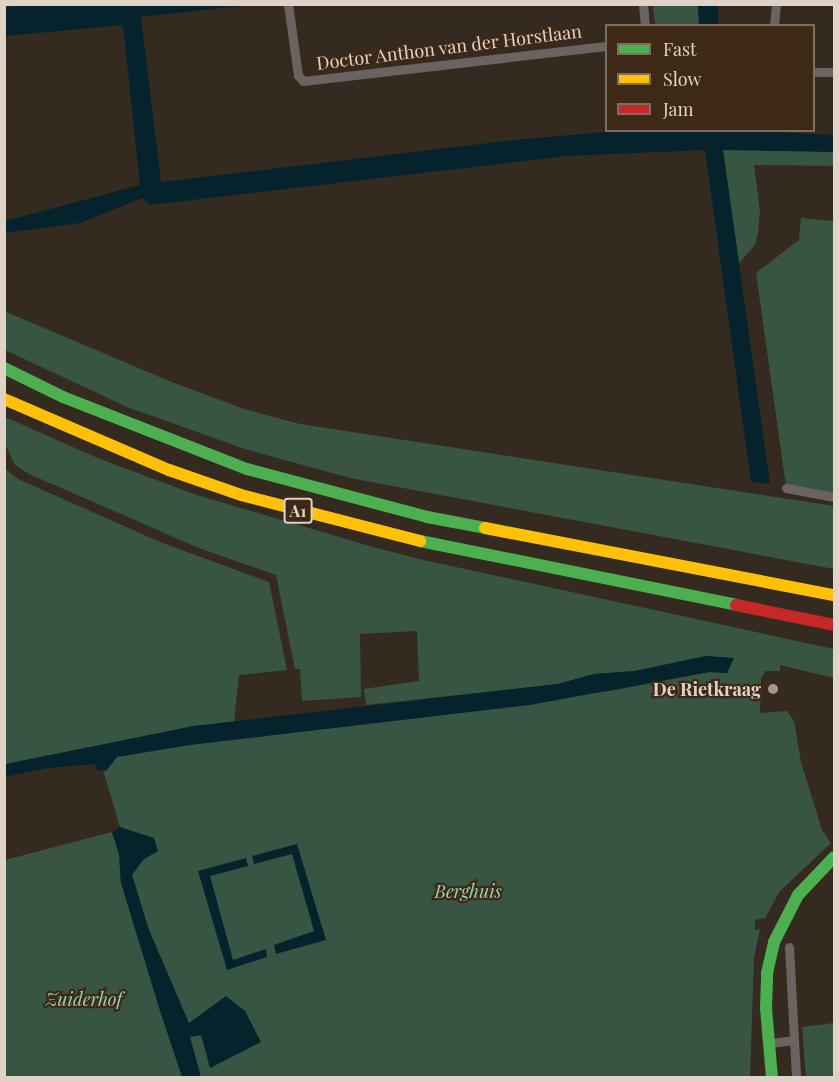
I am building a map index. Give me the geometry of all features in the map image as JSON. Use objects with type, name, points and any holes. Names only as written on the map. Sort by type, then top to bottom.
[{"type":"main road","name":"A1","points":[[4,368],[63,397],[180,445],[247,469],[427,517],[834,595]]},
{"type":"main road","name":"A1","points":[[4,399],[81,435],[169,470],[241,495],[309,514],[435,544],[834,625]]},
{"type":"main road","points":[[772,1077],[766,1008],[768,973],[779,928],[798,895],[834,857]]},
{"type":"street","name":"Doctor Anthon van der Horstlaan","points":[[288,4],[298,75],[303,81],[605,46]]},
{"type":"street","points":[[643,4],[645,24]]},
{"type":"street","points":[[774,24],[776,4]]},
{"type":"street","points":[[815,72],[834,72]]},
{"type":"street","points":[[786,488],[834,497]]},
{"type":"street","points":[[789,947],[796,1077]]},
{"type":"street","points":[[770,1043],[794,1040]]},
{"type":"green space","points":[[653,5],[698,5],[699,24],[655,24]]},
{"type":"green space","points":[[723,150],[834,152],[834,166],[754,165],[760,211],[758,233],[755,245],[739,263]]},
{"type":"green space","points":[[801,218],[834,221],[834,493],[786,486],[756,273],[799,240]]},
{"type":"green space","points":[[4,311],[169,381],[244,409],[300,424],[834,506],[834,569],[350,478],[245,449],[127,407],[5,350]]},
{"type":"green space","name":"Berghuis","points":[[5,417],[100,459],[197,495],[366,545],[419,559],[834,649],[834,678],[780,665],[780,671],[766,671],[761,678],[760,713],[787,711],[794,721],[801,762],[822,830],[831,843],[779,892],[765,918],[755,920],[755,930],[760,929],[754,958],[750,1077],[5,1077],[5,860],[112,832],[119,854],[121,883],[133,891],[120,827],[98,753],[610,691],[709,672],[727,673],[733,659],[706,656],[635,671],[594,674],[558,684],[366,705],[364,689],[419,681],[417,631],[360,634],[361,697],[302,701],[300,669],[295,669],[276,575],[199,548],[29,474],[15,465],[5,444]]},
{"type":"green space","points":[[4,468],[18,479],[160,542],[269,582],[287,670],[239,675],[234,723],[194,726],[5,765]]},
{"type":"green space","points":[[834,1023],[834,1077],[806,1077],[802,1027]]},
{"type":"water","points":[[250,5],[141,17],[161,182],[514,140],[606,132],[772,132],[834,135],[834,152],[723,150],[770,484],[751,482],[705,150],[567,156],[150,205],[142,198],[80,223],[5,233],[5,221],[140,185],[123,25],[5,36],[5,7]]},
{"type":"water","points":[[698,5],[718,5],[718,24],[699,24]]},
{"type":"water","points":[[706,656],[734,658],[727,673],[709,672],[530,705],[190,745],[117,757],[106,771],[97,770],[95,764],[48,768],[5,777],[5,764],[194,726],[558,684],[594,674],[635,671]]},
{"type":"water","points":[[120,827],[154,838],[158,851],[143,860],[132,875],[149,930],[189,1023],[226,996],[245,1011],[261,1042],[210,1068],[201,1035],[190,1037],[201,1077],[182,1077],[160,1011],[121,883],[119,854],[112,832]]},
{"type":"water","points":[[297,844],[326,940],[276,954],[274,945],[314,931],[292,854],[254,864],[252,856]]},
{"type":"water","points":[[246,858],[248,866],[210,876],[233,960],[266,949],[267,957],[227,970],[198,871]]},
{"type":"traffic: fast","points":[[4,368],[63,397],[247,469],[427,517],[485,528]]},
{"type":"traffic: fast","points":[[420,541],[736,605]]},
{"type":"traffic: fast","points":[[772,1078],[766,1008],[767,973],[774,942],[798,895],[834,857]]},
{"type":"traffic: slow","points":[[4,399],[169,470],[241,495],[420,541]]},
{"type":"traffic: slow","points":[[485,528],[834,595]]},
{"type":"traffic: jam","points":[[736,605],[834,625]]},
{"type":"place","name":"De Rietkraag","points":[[773,689]]},
{"type":"park label","name":"Zuiderhof","points":[[84,999]]}]
